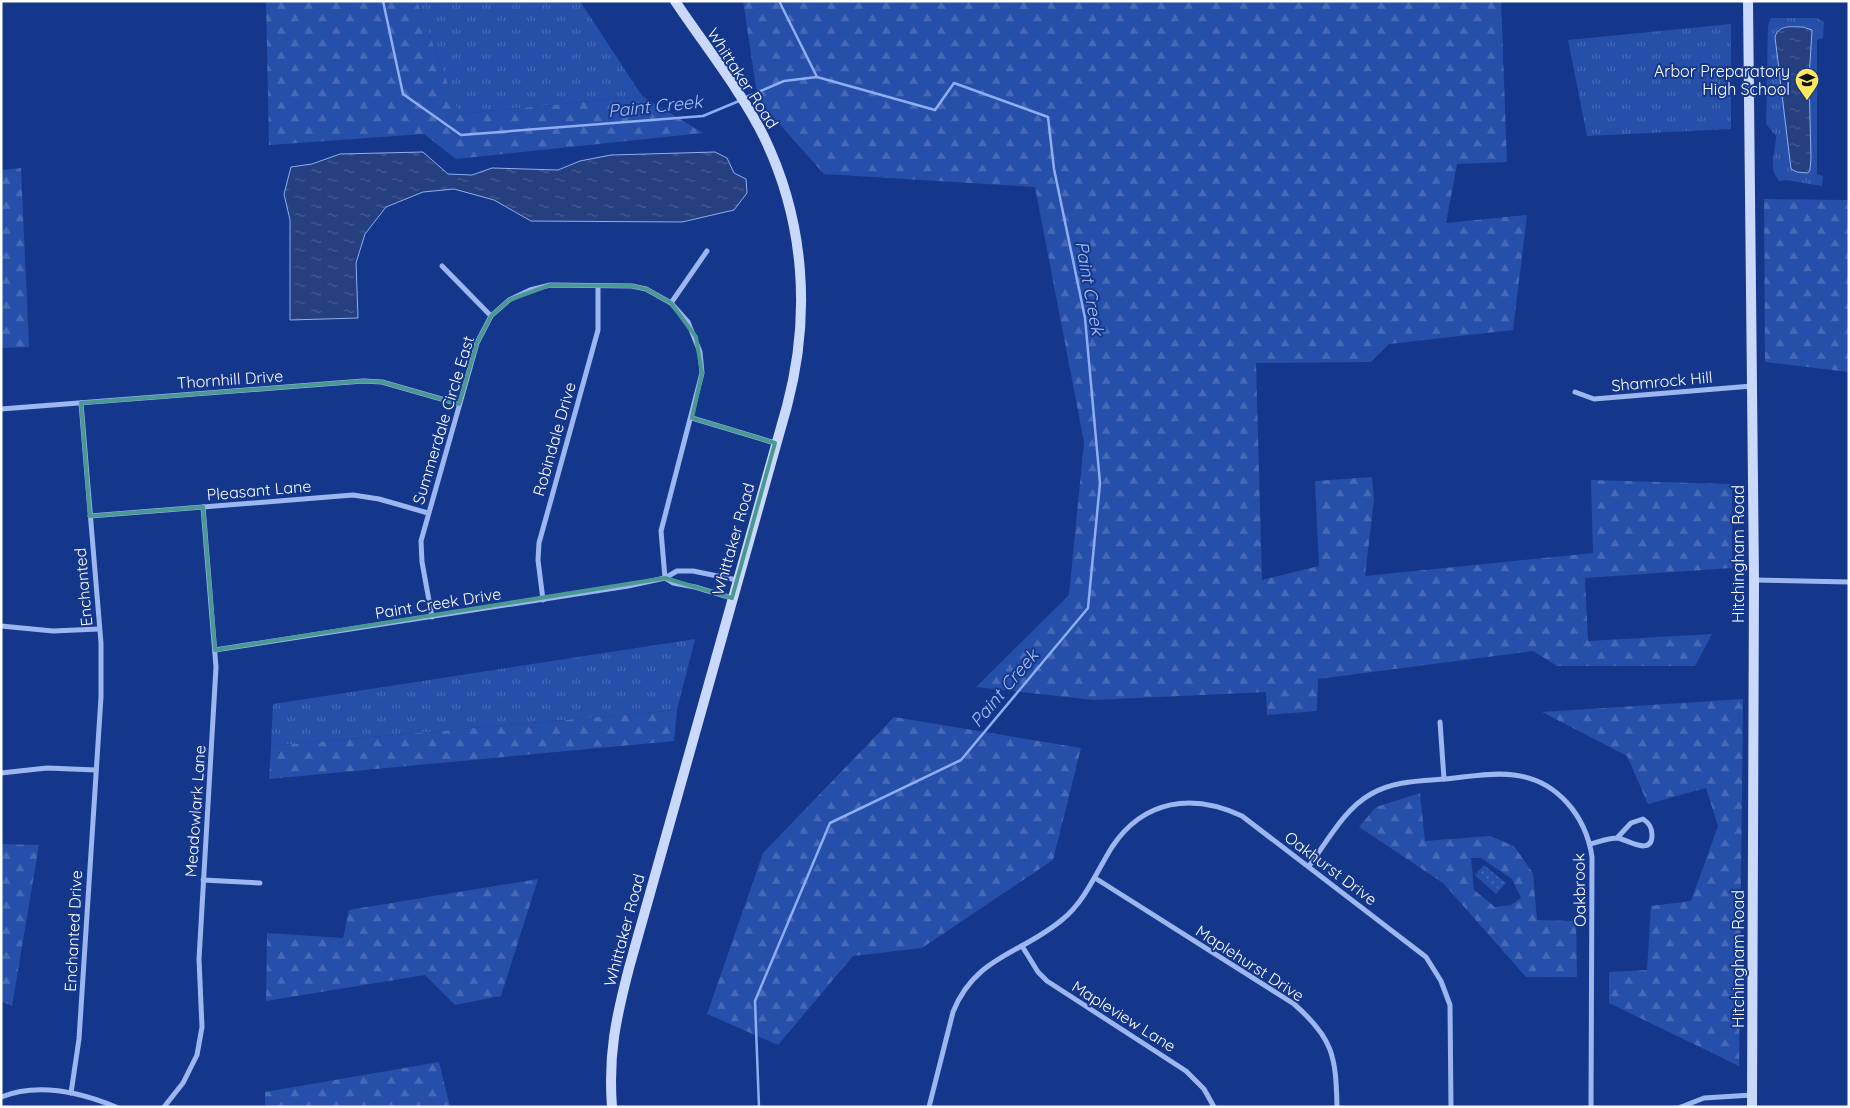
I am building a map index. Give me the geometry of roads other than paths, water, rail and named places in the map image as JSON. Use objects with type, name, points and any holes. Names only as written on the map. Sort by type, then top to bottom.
[{"type":"main road","name":"Whittaker Road","points":[[612,1107],[609,1071],[617,1017],[775,443],[787,406],[798,355],[802,319],[800,266],[786,191],[764,136],[675,1]]},
{"type":"main road","name":"Hitchingham Road","points":[[1748,1],[1754,580],[1752,1107]]},
{"type":"street","points":[[671,303],[707,251]]},
{"type":"street","points":[[442,266],[491,316]]},
{"type":"street","name":"Summerdale Circle East","points":[[432,617],[420,551],[428,513],[476,342],[491,316],[509,300],[530,290],[550,285],[646,289],[671,303],[688,322],[700,352],[702,382],[661,531],[665,578]]},
{"type":"street","name":"Robindale Drive","points":[[543,600],[538,560],[539,543],[598,330],[598,286]]},
{"type":"street","name":"Thornhill Drive","points":[[1,409],[363,381],[382,382],[459,404]]},
{"type":"street","name":"Shamrock Hill","points":[[1575,392],[1594,399],[1752,386]]},
{"type":"street","name":"Enchanted","points":[[81,403],[99,628],[101,697],[96,770]]},
{"type":"street","points":[[692,418],[775,443]]},
{"type":"street","name":"Pleasant Lane","points":[[90,516],[353,495],[378,499],[428,513]]},
{"type":"street","name":"Meadowlark Lane","points":[[164,1107],[183,1083],[197,1055],[202,1027],[199,959],[215,683],[215,650],[203,507]]},
{"type":"street","name":"Paint Creek Drive","points":[[215,650],[543,600],[665,578],[671,573],[684,570],[737,580]]},
{"type":"street","name":"Paint Creek Drive","points":[[665,578],[673,583],[695,587],[732,598]]},
{"type":"street","points":[[1754,580],[1849,582]]},
{"type":"street","points":[[1,626],[53,631],[99,628]]},
{"type":"street","points":[[1440,722],[1444,779]]},
{"type":"street","points":[[1,773],[46,768],[96,770]]},
{"type":"street","name":"Enchanted Drive","points":[[71,1093],[79,1039],[96,770]]},
{"type":"street","name":"Oakbrook","points":[[1309,866],[1352,810],[1369,795],[1392,785],[1506,774],[1523,776],[1542,784],[1564,798],[1572,807],[1590,844],[1593,870],[1591,1107]]},
{"type":"street","name":"Oakhurst Drive","points":[[929,1107],[945,1040],[959,998],[971,980],[991,962],[1053,928],[1069,914],[1112,848],[1136,821],[1156,810],[1192,802],[1207,803],[1242,816],[1407,940],[1426,957],[1448,995],[1450,1006],[1450,1107]]},
{"type":"street","points":[[1590,844],[1617,838],[1639,846],[1648,844],[1652,839],[1650,824],[1643,819],[1631,823],[1617,838]]},
{"type":"street","name":"Maplehurst Drive","points":[[1094,878],[1294,1004],[1311,1019],[1323,1032],[1335,1062],[1337,1107]]},
{"type":"street","points":[[203,880],[260,883]]},
{"type":"street","name":"Mapleview Lane","points":[[1022,946],[1038,972],[1047,981],[1186,1071],[1204,1089],[1214,1107]]},
{"type":"street","points":[[1,1097],[36,1089],[71,1093],[93,1098],[116,1107]]},
{"type":"street","points":[[1681,1107],[1704,1098],[1752,1095]]},
{"type":"water","points":[[1803,27],[1812,30],[1809,79],[1811,158],[1808,173],[1797,172],[1791,169],[1775,37],[1783,28]]},
{"type":"water","points":[[423,152],[448,174],[472,175],[492,168],[558,170],[580,161],[611,155],[715,152],[727,158],[734,173],[746,179],[747,193],[734,210],[682,222],[531,221],[494,200],[454,189],[423,192],[386,207],[365,234],[356,263],[358,318],[290,320],[290,220],[284,194],[291,167],[312,164],[340,154]]},
{"type":"waterway","name":"Paint Creek","points":[[383,1],[403,94],[461,135],[703,116],[739,101]]},
{"type":"waterway","points":[[779,1],[817,77]]},
{"type":"waterway","name":"Paint Creek","points":[[744,98],[784,81],[817,77],[935,110],[954,83],[1048,117],[1054,169],[1085,318],[1100,483],[1088,608],[961,760],[830,823],[755,1001],[759,1107]]},
{"type":"place","name":"Arbor Preparatory High School","points":[[1807,101]]}]
